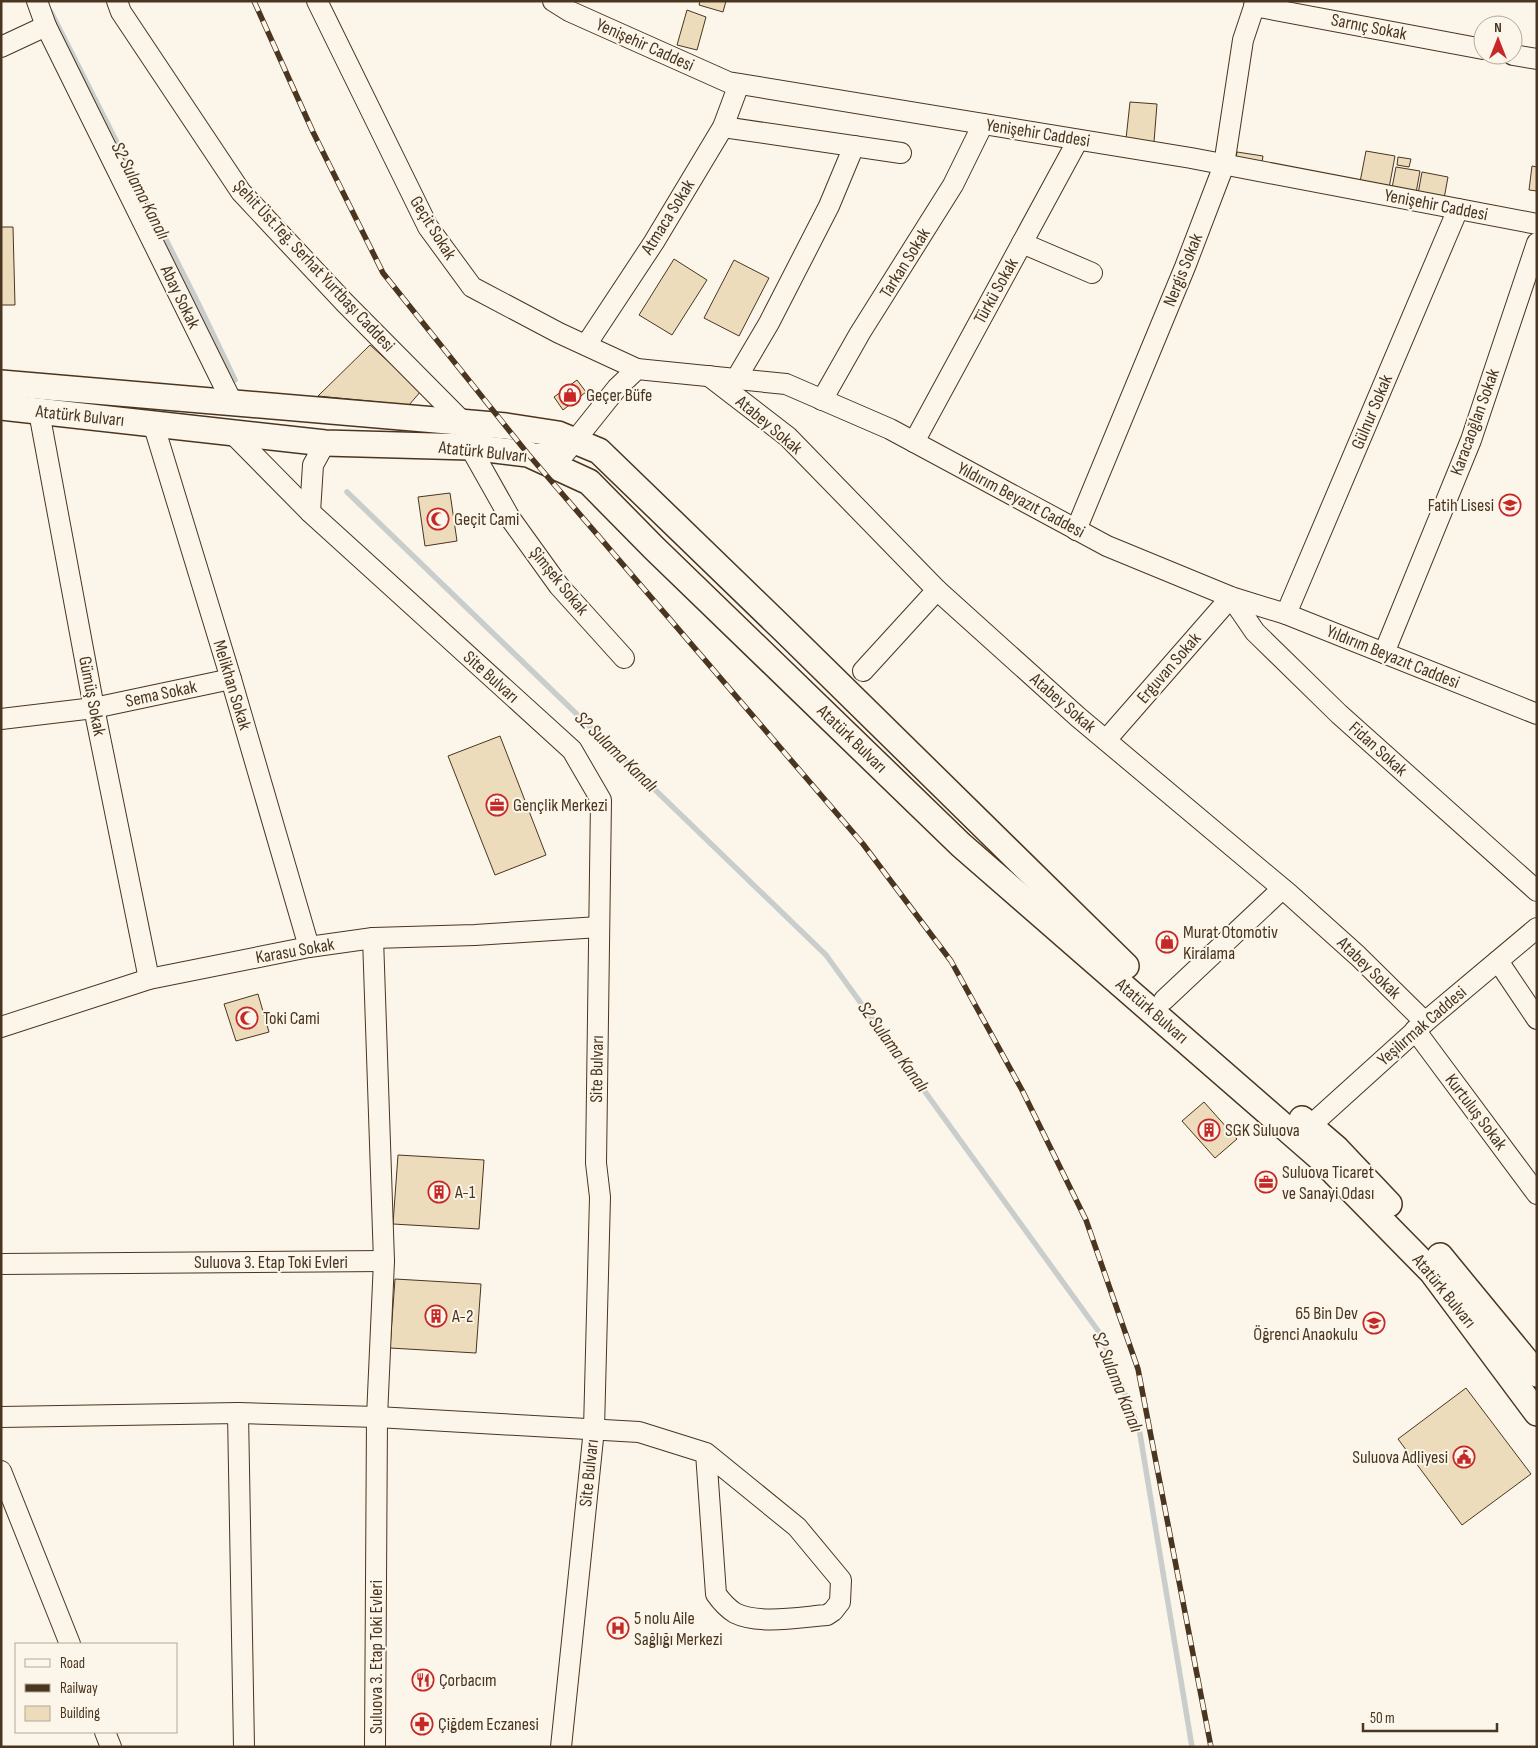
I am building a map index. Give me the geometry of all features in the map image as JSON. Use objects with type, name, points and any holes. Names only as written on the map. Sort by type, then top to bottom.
[{"type":"main road","name":"Atatürk Bulvarı","points":[[1,383],[506,426],[558,434],[599,451],[792,637],[1112,954],[1164,1000],[1304,1132],[1319,1157],[1432,1272],[1537,1413]]},
{"type":"main road","name":"Atatürk Bulvarı","points":[[1,407],[325,443],[470,447],[528,454],[589,482],[654,548],[961,845],[1304,1132],[1336,1149],[1445,1262],[1534,1364]]},
{"type":"street","name":"Abay Sokak","points":[[37,1],[46,26],[232,402]]},
{"type":"street","name":"Şehit Üst.Teğ. Serhat Yurtbaşı Caddesi","points":[[117,1],[121,12],[241,192],[345,303],[462,422],[470,447]]},
{"type":"street","name":"Geçit Sokak","points":[[317,1],[428,227],[472,287],[637,369]]},
{"type":"street","name":"Yenişehir Caddesi","points":[[553,1],[569,11],[728,82],[1224,165],[1537,224]]},
{"type":"street","name":"Sarnıç Sokak","points":[[1255,4],[1473,47]]},
{"type":"street","name":"Nergis Sokak","points":[[1076,530],[1185,267],[1224,165],[1243,40],[1255,4]]},
{"type":"street","points":[[1,47],[46,26]]},
{"type":"street","points":[[1523,56],[1537,59]]},
{"type":"street","name":"Atmaca Sokak","points":[[586,345],[654,242],[723,127],[739,84]]},
{"type":"street","name":"Tarkan Sokak","points":[[822,400],[860,333],[953,185],[982,124]]},
{"type":"street","points":[[723,127],[901,153]]},
{"type":"street","name":"Türkü Sokak","points":[[914,442],[1078,140]]},
{"type":"street","points":[[736,379],[769,323],[829,206],[854,146]]},
{"type":"street","name":"Gülnur Sokak","points":[[1286,614],[1458,209]]},
{"type":"street","points":[[1022,243],[1092,273]]},
{"type":"street","name":"Karacaoğlan Sokak","points":[[1384,653],[1470,440],[1537,243]]},
{"type":"street","points":[[528,454],[564,453],[617,388],[637,369]]},
{"type":"street","name":"Yıldırım Beyazıt Caddesi","points":[[637,369],[786,384],[890,429],[1107,546],[1231,597],[1286,614],[1537,714]]},
{"type":"street","name":"Atabey Sokak","points":[[709,376],[788,438],[937,590],[1106,740],[1282,888],[1358,956],[1420,1026]]},
{"type":"street","name":"Gümüş Sokak","points":[[39,412],[94,708],[149,979]]},
{"type":"street","name":"Melikhan Sokak","points":[[153,423],[231,679],[309,947]]},
{"type":"street","name":"Site Bulvarı","points":[[232,433],[310,512],[572,750],[601,800],[596,1163],[600,1197],[594,1429],[561,1747]]},
{"type":"street","points":[[310,512],[314,465],[325,443]]},
{"type":"street","name":"Şimşek Sokak","points":[[470,447],[510,518],[559,586],[624,658]]},
{"type":"street","points":[[863,671],[937,590]]},
{"type":"street","name":"Erguvan Sokak","points":[[1106,740],[1231,597]]},
{"type":"street","name":"Fidan Sokak","points":[[1231,597],[1255,632],[1339,714],[1537,891]]},
{"type":"street","name":"Sema Sokak","points":[[1,719],[94,708],[231,679]]},
{"type":"street","points":[[1164,1000],[1282,888]]},
{"type":"street","name":"Karasu Sokak","points":[[1,1027],[149,979],[309,947],[373,938],[475,935],[598,927]]},
{"type":"street","name":"Yeşilırmak Caddesi","points":[[1304,1132],[1420,1026],[1537,928]]},
{"type":"street","points":[[373,938],[384,1261]]},
{"type":"street","points":[[1498,961],[1537,1019]]},
{"type":"street","name":"Kurtuluş Sokak","points":[[1420,1026],[1537,1194]]},
{"type":"street","name":"Suluova 3. Etap Toki Evleri","points":[[1,1264],[384,1261],[377,1417],[375,1747]]},
{"type":"street","points":[[1,1417],[238,1412],[377,1417],[639,1432],[706,1453],[797,1527],[841,1580],[840,1602],[833,1612],[827,1615],[767,1619],[754,1618],[735,1612],[716,1594],[706,1453]]},
{"type":"street","points":[[238,1412],[244,1747]]},
{"type":"street","points":[[1,1471],[70,1643]]},
{"type":"street","points":[[105,1733],[111,1747]]},
{"type":"building","points":[[700,1],[726,1],[723,12],[699,5]]},
{"type":"building","points":[[687,10],[706,17],[697,50],[677,45]]},
{"type":"building","points":[[1130,102],[1157,104],[1154,142],[1126,139]]},
{"type":"building","points":[[1366,151],[1395,156],[1389,188],[1360,182]]},
{"type":"building","points":[[1237,152],[1263,156],[1261,169],[1235,164]]},
{"type":"building","points":[[1398,157],[1411,159],[1409,167],[1397,165]]},
{"type":"building","points":[[1532,166],[1537,167],[1537,191],[1529,190]]},
{"type":"building","points":[[1396,167],[1420,171],[1416,193],[1392,188]]},
{"type":"building","points":[[1422,172],[1448,177],[1443,204],[1418,194]]},
{"type":"building","points":[[1,227],[13,227],[15,305],[1,305]]},
{"type":"building","points":[[674,259],[707,280],[672,335],[639,315]]},
{"type":"building","points":[[734,260],[769,278],[739,336],[704,318]]},
{"type":"building","points":[[370,345],[421,391],[409,405],[318,396]]},
{"type":"building","name":"Geçer Büfe","points":[[577,380],[586,392],[563,410],[554,397]]},
{"type":"building","name":"Geçit Cami","points":[[450,493],[457,541],[425,546],[418,497]]},
{"type":"building","name":"Gençlik Merkezi","points":[[500,736],[546,855],[495,875],[448,756]]},
{"type":"building","name":"Toki Cami","points":[[258,994],[269,1032],[236,1041],[224,1004]]},
{"type":"building","name":"SGK Suluova","points":[[1204,1102],[1237,1139],[1215,1158],[1182,1121]]},
{"type":"building","name":"A-1","points":[[398,1155],[484,1160],[479,1229],[393,1224]]},
{"type":"building","name":"A-2","points":[[395,1279],[481,1284],[476,1353],[390,1348]]},
{"type":"building","name":"Suluova Adliyesi","points":[[1466,1388],[1531,1474],[1462,1525],[1398,1439]]},
{"type":"waterway","name":"S2 Sulama Kanalı","points":[[51,12],[235,380]]},
{"type":"waterway","name":"S2 Sulama Kanalı","points":[[347,492],[826,955],[1099,1332],[1139,1428],[1192,1747]]},
{"type":"railway","points":[[254,1],[313,132],[383,273],[528,454],[863,844],[951,961],[1022,1090],[1086,1220],[1138,1369],[1211,1747]]},
{"type":"place","name":"Geçer Büfe","points":[[570,395]]},
{"type":"place","name":"Fatih Lisesi","points":[[1510,505]]},
{"type":"place","name":"Geçit Cami","points":[[438,519]]},
{"type":"place","name":"Gençlik Merkezi","points":[[497,805]]},
{"type":"place","name":"Murat Otomotiv Kiralama","points":[[1167,942]]},
{"type":"place","name":"Toki Cami","points":[[247,1018]]},
{"type":"place","name":"SGK Suluova","points":[[1209,1130]]},
{"type":"place","name":"Suluova Ticaret ve Sanayi Odası","points":[[1266,1182]]},
{"type":"place","name":"A-1","points":[[439,1192]]},
{"type":"place","name":"A-2","points":[[436,1316]]},
{"type":"place","name":"65 Bin Dev Öğrenci Anaokulu","points":[[1374,1323]]},
{"type":"place","name":"Suluova Adliyesi","points":[[1464,1457]]},
{"type":"place","name":"5 nolu Aile Sağlığı Merkezi","points":[[618,1628]]},
{"type":"place","name":"Çorbacım","points":[[423,1680]]},
{"type":"place","name":"Çiğdem Eczanesi","points":[[422,1724]]}]
